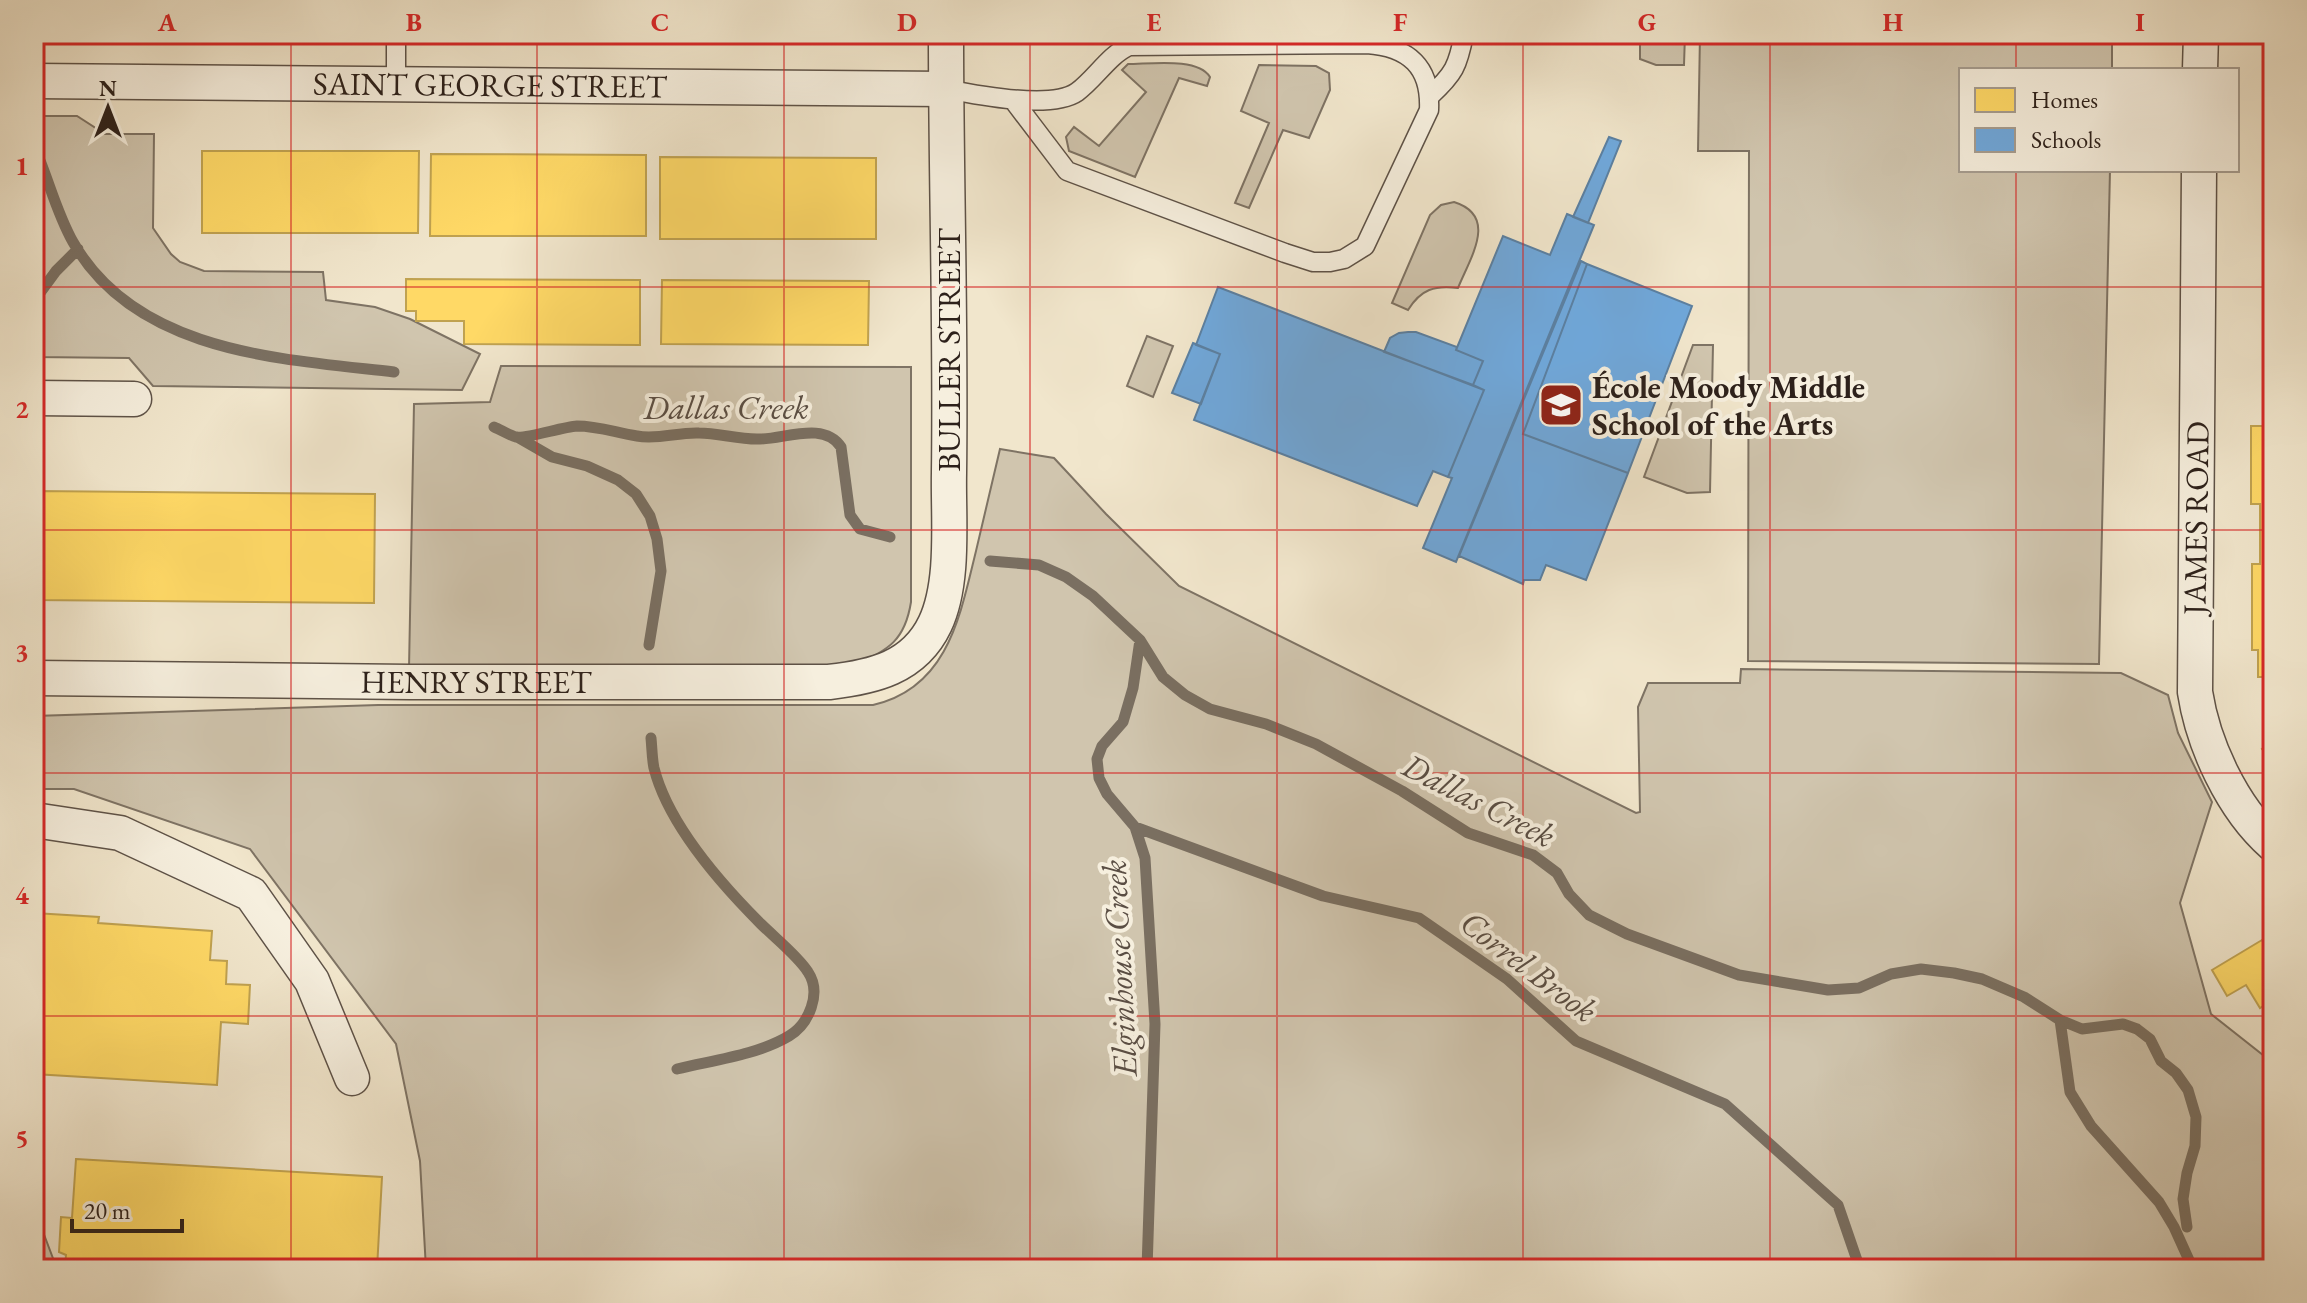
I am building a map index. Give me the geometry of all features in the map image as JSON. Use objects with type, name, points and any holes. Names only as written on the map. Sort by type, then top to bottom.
[{"type":"street","name":"BULLER STREET","points":[[911,656],[935,624],[947,573],[951,367],[946,34]]},
{"type":"street","points":[[2200,68],[2201,34]]},
{"type":"street","name":"SAINT GEORGE STREET","points":[[34,81],[946,89]]},
{"type":"street","name":"JAMES ROAD","points":[[2199,172],[2195,692],[2207,743],[2217,766],[2241,804],[2273,844]]},
{"type":"street","points":[[34,398],[134,399]]},
{"type":"street","name":"HENRY STREET","points":[[34,678],[829,682],[882,672],[911,656]]},
{"type":"street","points":[[34,820],[120,833],[251,894],[312,981],[352,1078]]},
{"type":"lane","points":[[396,34],[396,86]]},
{"type":"lane","points":[[1430,96],[1455,70],[1464,34]]},
{"type":"lane","points":[[946,89],[1013,100],[1068,97],[1129,46],[1294,39],[1378,45],[1395,50],[1415,60],[1427,81],[1430,96],[1429,110],[1365,246],[1344,259],[1330,262],[1313,262],[1285,253],[1067,171],[1013,100]]},
{"type":"shaded area","points":[[1640,34],[1685,34],[1684,65],[1656,65],[1640,59]]},
{"type":"shaded area","points":[[1700,34],[2112,34],[2112,68],[1959,68],[1959,172],[2110,172],[2099,664],[1748,661],[1749,151],[1698,151]]},
{"type":"shaded area","points":[[1128,64],[1185,64],[1204,71],[1210,77],[1207,86],[1179,78],[1135,177],[1069,151],[1066,137],[1074,127],[1099,146],[1146,92],[1122,70]]},
{"type":"shaded area","points":[[1259,65],[1316,66],[1329,73],[1330,90],[1309,138],[1283,130],[1249,208],[1235,203],[1269,123],[1241,111]]},
{"type":"shaded area","points":[[34,116],[77,116],[105,134],[154,134],[153,228],[180,262],[204,271],[323,272],[326,300],[375,307],[410,319],[480,354],[462,390],[153,386],[129,358],[34,357]]},
{"type":"shaded area","points":[[1454,202],[1468,208],[1478,227],[1474,251],[1458,288],[1429,290],[1418,297],[1408,310],[1392,303],[1430,215],[1441,205]]},
{"type":"shaded area","points":[[1147,336],[1173,346],[1153,397],[1127,386]]},
{"type":"shaded area","points":[[1693,345],[1713,345],[1710,492],[1687,493],[1644,477]]},
{"type":"shaded area","points":[[501,366],[911,367],[911,602],[900,635],[877,654],[855,665],[409,669],[414,404],[490,402]]},
{"type":"shaded area","points":[[1000,449],[1054,458],[1179,586],[1636,813],[1640,812],[1638,707],[1648,683],[1740,683],[1741,669],[2121,673],[2168,695],[2178,733],[2212,802],[2180,903],[2211,1014],[2273,1063],[2273,1269],[426,1269],[420,1161],[396,1044],[250,849],[74,789],[34,789],[34,716],[378,705],[873,705],[898,696],[918,683],[947,646],[964,600]]},
{"type":"shaded area","points":[[34,1208],[57,1269],[34,1269]]},
{"type":"building: Homes","points":[[202,151],[419,151],[418,233],[202,233]]},
{"type":"building: Homes","points":[[431,154],[646,155],[646,236],[430,236]]},
{"type":"building: Homes","points":[[660,157],[876,158],[876,239],[660,239]]},
{"type":"building: Homes","points":[[406,279],[640,280],[640,345],[464,344],[464,321],[416,321],[416,311],[406,311]]},
{"type":"building: Homes","points":[[662,280],[869,281],[868,345],[661,344]]},
{"type":"building: Homes","points":[[2251,426],[2273,426],[2273,677],[2258,677],[2258,650],[2252,650],[2252,564],[2260,564],[2260,504],[2251,504]]},
{"type":"building: Homes","points":[[34,491],[375,494],[374,603],[34,600]]},
{"type":"building: Homes","points":[[2273,740],[2273,763],[2262,749]]},
{"type":"building: Homes","points":[[34,913],[99,917],[98,923],[212,931],[210,960],[227,961],[226,984],[250,985],[248,1024],[221,1022],[217,1085],[34,1074]]},
{"type":"building: Homes","points":[[2262,940],[2273,958],[2273,1000],[2260,1008],[2246,985],[2227,996],[2212,970]]},
{"type":"building: Homes","points":[[76,1159],[382,1177],[377,1269],[65,1268],[66,1255],[59,1252],[61,1217],[72,1218]]},
{"type":"building: Schools","points":[[1609,137],[1621,141],[1588,223],[1573,217]]},
{"type":"building: Schools","points":[[1567,214],[1594,225],[1456,562],[1423,548],[1484,390],[1473,385],[1483,361],[1456,350],[1503,236],[1550,255]]},
{"type":"building: Schools","points":[[1581,261],[1587,264],[1523,434],[1628,473],[1586,580],[1546,565],[1540,580],[1524,580],[1523,584],[1459,556]]},
{"type":"building: Schools","points":[[1587,264],[1692,306],[1628,473],[1523,434]]},
{"type":"building: Schools","points":[[1218,287],[1484,390],[1448,477],[1433,471],[1417,506],[1194,420],[1220,354],[1196,345]]},
{"type":"building: Schools","points":[[1416,332],[1457,347],[1456,350],[1483,361],[1473,385],[1384,352],[1390,338],[1399,333]]},
{"type":"building: Schools","points":[[1193,343],[1220,354],[1201,404],[1172,393]]},
{"type":"waterway","name":"Dallas Creek","points":[[34,146],[73,242],[100,279],[134,307],[172,328],[215,344],[305,362],[394,372]]},
{"type":"waterway","points":[[34,301],[56,271],[78,249]]},
{"type":"waterway","name":"Dallas Creek","points":[[494,427],[521,437],[577,426],[645,437],[699,433],[760,439],[804,433],[825,435],[841,447],[850,515],[860,529],[890,537]]},
{"type":"waterway","points":[[519,438],[552,457],[587,466],[618,480],[636,494],[650,516],[661,571],[649,645]]},
{"type":"waterway","name":"Dallas Creek","points":[[990,561],[1039,565],[1066,577],[1093,596],[1140,640],[1163,677],[1185,695],[1210,709],[1266,724],[1316,744],[1402,791],[1468,833],[1533,855],[1557,873],[1569,894],[1589,915],[1627,934],[1739,975],[1828,990],[1859,988],[1891,974],[1921,969],[1954,973],[1982,979],[2024,997],[2060,1020],[2082,1029],[2123,1024],[2137,1029],[2150,1039],[2161,1061],[2176,1073],[2188,1090],[2196,1117],[2195,1146],[2183,1199],[2187,1227]]},
{"type":"waterway","name":"Elginhouse Creek","points":[[1140,640],[1133,688],[1123,722],[1102,746],[1097,759],[1099,778],[1107,794],[1135,827],[1145,858],[1155,1024],[1147,1269]]},
{"type":"waterway","points":[[651,738],[654,768],[661,789],[683,831],[729,891],[804,966],[814,989],[807,1016],[789,1036],[749,1052],[677,1069]]},
{"type":"waterway","name":"Correl Brook","points":[[1135,827],[1323,896],[1419,918],[1507,979],[1576,1041],[1725,1104],[1838,1205],[1860,1269]]},
{"type":"waterway","name":"Dallas Creek","points":[[2060,1020],[2070,1092],[2091,1126],[2159,1202],[2193,1269]]},
{"type":"place","name":"École Moody Middle School of the Arts","points":[[1561,405]]}]
